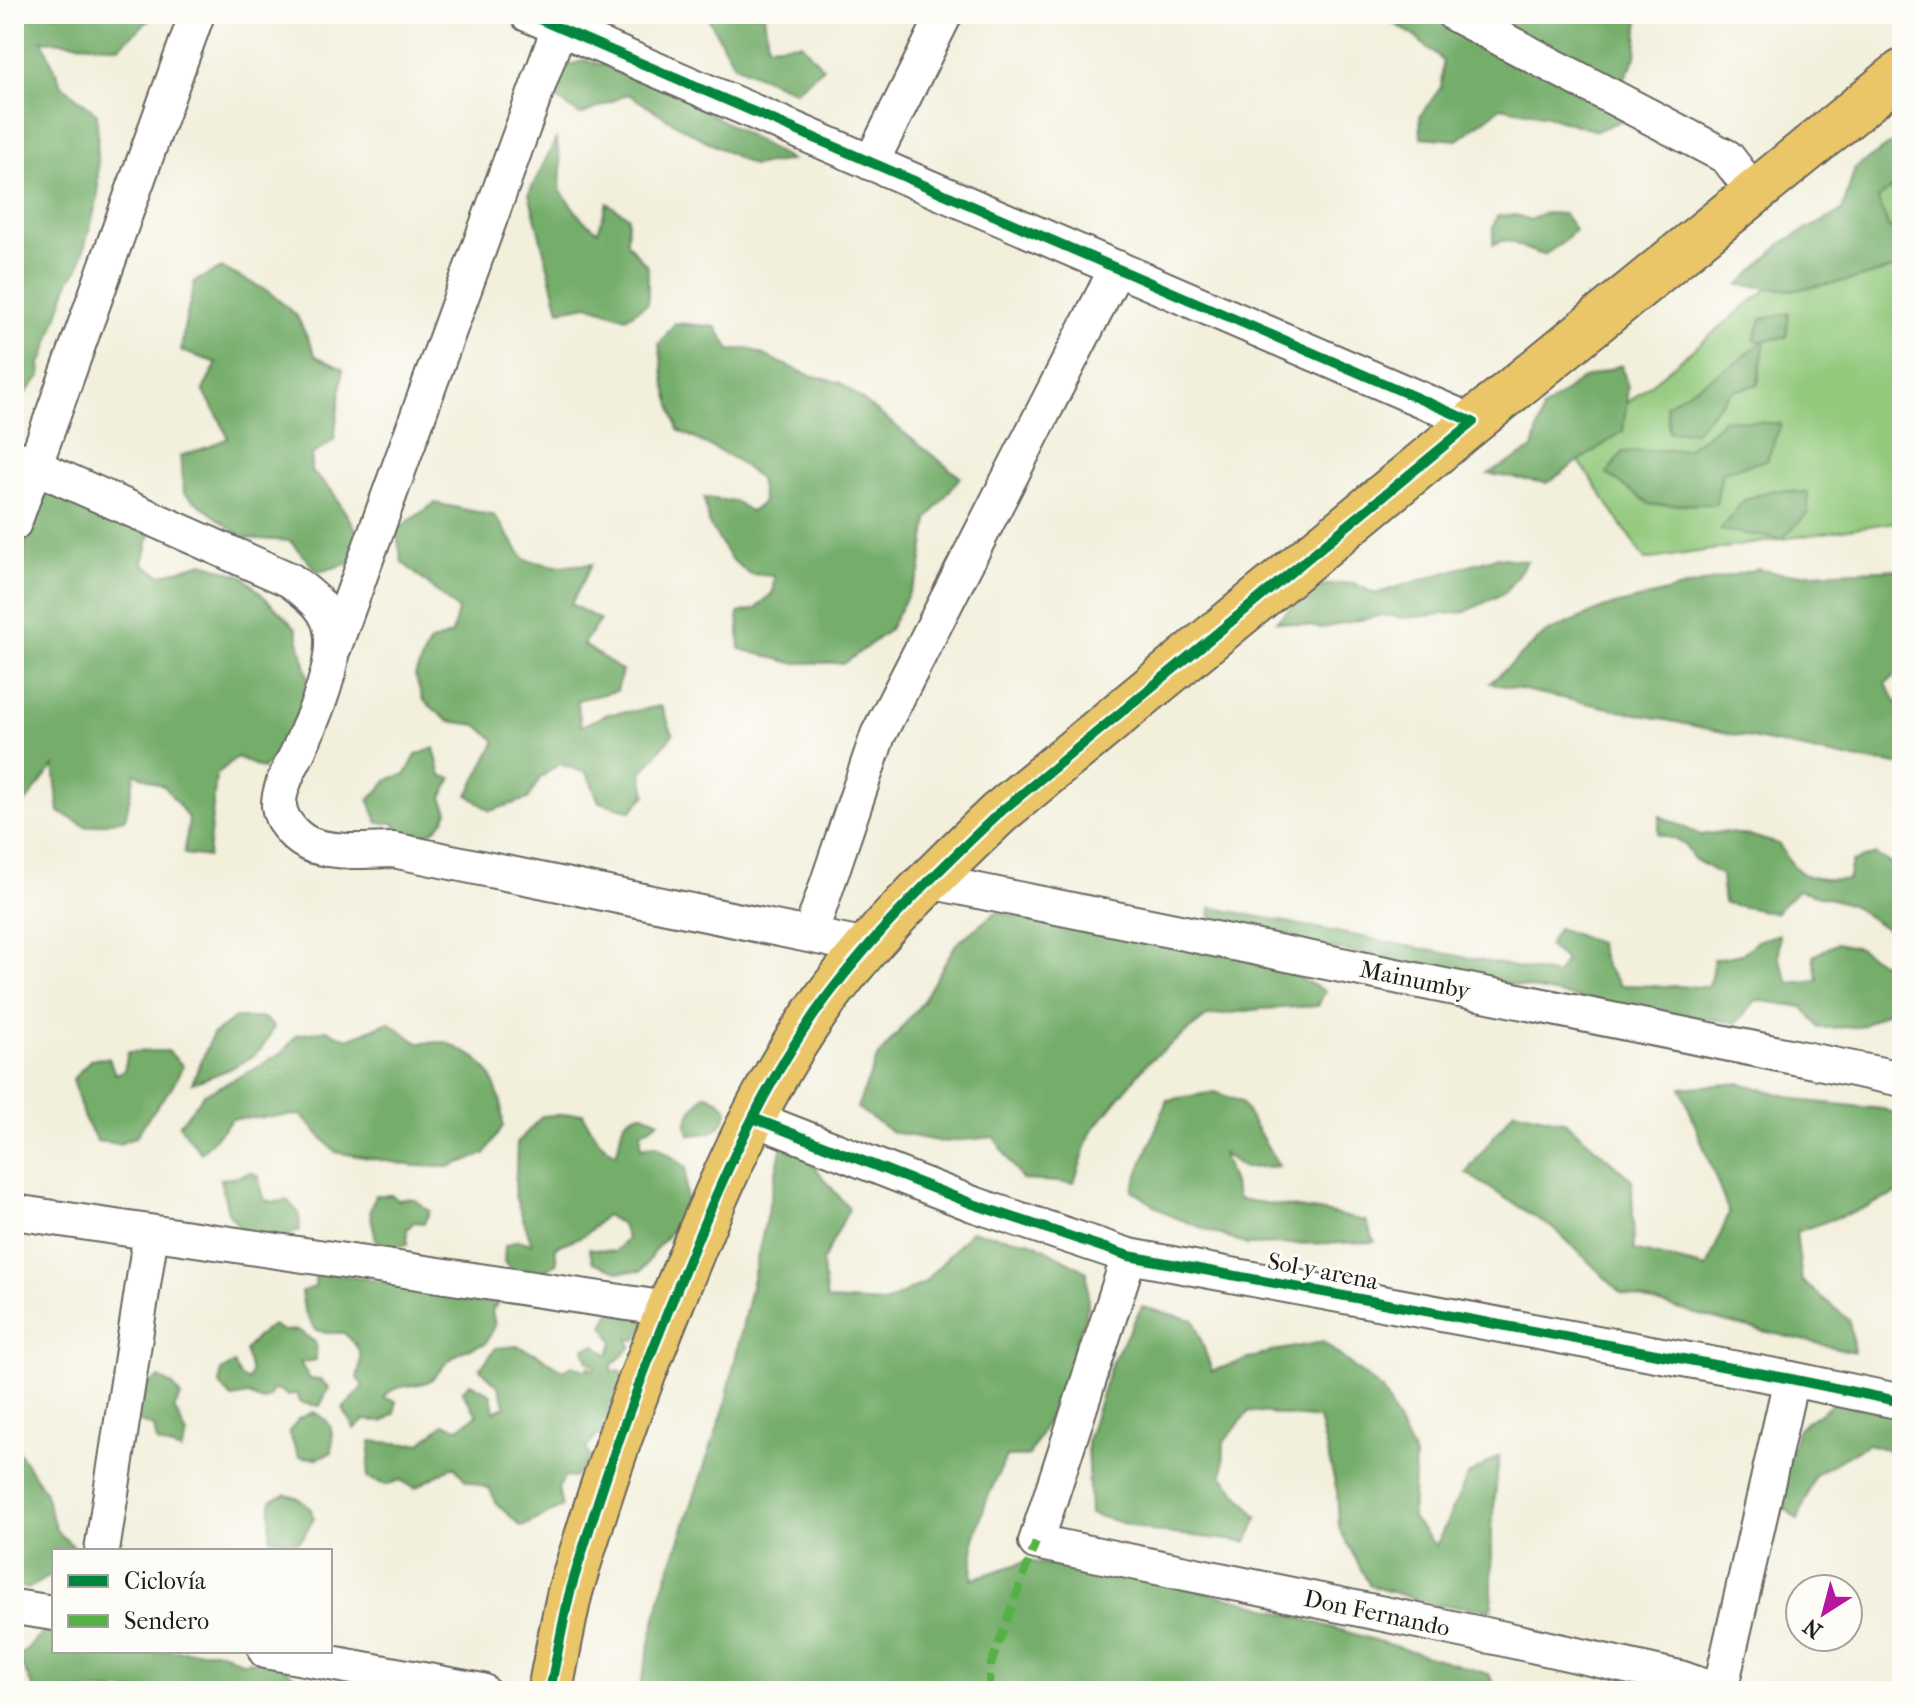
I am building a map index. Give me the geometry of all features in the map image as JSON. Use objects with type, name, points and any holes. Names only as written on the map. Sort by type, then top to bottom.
[{"type":"main road","points":[[550,1691],[570,1594],[604,1483],[668,1309],[708,1212],[788,1054],[825,999],[867,947],[999,813],[1902,72]]},
{"type":"street","points":[[14,523],[24,462],[197,14]]},
{"type":"street","points":[[527,14],[561,21],[871,163],[1473,422]]},
{"type":"street","points":[[871,163],[945,14]]},
{"type":"street","points":[[1454,14],[1727,157],[1754,192]]},
{"type":"street","points":[[561,21],[334,647],[326,680],[285,778],[279,806],[288,829],[311,846],[355,851],[393,850],[867,947]]},
{"type":"street","points":[[810,935],[878,735],[1117,268]]},
{"type":"street","points":[[24,462],[290,580],[314,598],[330,622],[334,647]]},
{"type":"street","name":"Mainumby","points":[[929,881],[1902,1079]]},
{"type":"street","name":"Sol y arena","points":[[753,1118],[973,1204],[1129,1256],[1902,1402]]},
{"type":"street","points":[[14,1212],[668,1309]]},
{"type":"street","points":[[102,1549],[151,1233]]},
{"type":"street","name":"Don Fernando","points":[[1129,1256],[1036,1542],[1500,1638],[1680,1678],[1718,1691]]},
{"type":"street","points":[[1718,1691],[1791,1379]]},
{"type":"street","points":[[14,1607],[52,1613]]},
{"type":"street","points":[[277,1653],[482,1691]]},
{"type":"green space","points":[[14,14],[156,14],[119,47],[42,40],[61,84],[97,114],[98,197],[79,268],[70,279],[40,362],[41,376],[14,406]]},
{"type":"green space","points":[[706,14],[764,14],[768,46],[801,43],[823,68],[795,91],[734,65]]},
{"type":"green space","points":[[1377,14],[1639,14],[1636,57],[1622,83],[1625,119],[1596,131],[1547,116],[1501,107],[1458,140],[1421,137],[1420,116],[1441,87],[1443,61],[1415,37]]},
{"type":"green space","points":[[585,60],[646,77],[791,160],[753,166],[682,128],[628,94],[581,115],[555,98],[554,70]]},
{"type":"green space","points":[[556,139],[561,165],[560,190],[582,219],[598,231],[607,203],[628,216],[627,243],[648,267],[648,303],[626,318],[588,305],[559,310],[529,193]]},
{"type":"green space","points":[[1897,140],[1902,149],[1902,179],[1878,199],[1889,228],[1902,230],[1902,266],[1852,280],[1794,290],[1739,285],[1783,242],[1842,211],[1855,168]]},
{"type":"green space","points":[[1902,179],[1902,521],[1645,560],[1571,449]]},
{"type":"green space","points":[[1543,213],[1564,214],[1575,230],[1544,255],[1508,241],[1493,245],[1497,216],[1516,215],[1530,220]]},
{"type":"green space","points":[[222,268],[268,291],[297,316],[316,356],[343,369],[334,440],[312,455],[311,471],[332,491],[358,533],[351,563],[318,572],[290,541],[244,538],[184,493],[180,456],[228,438],[203,390],[217,363],[181,351],[195,281]]},
{"type":"green space","points":[[1789,313],[1786,337],[1765,340],[1758,384],[1731,392],[1695,431],[1669,432],[1666,405],[1737,362],[1763,341],[1754,341],[1761,319]]},
{"type":"green space","points":[[675,323],[716,327],[731,351],[748,348],[806,374],[841,383],[960,477],[928,519],[920,573],[888,631],[845,663],[792,663],[740,649],[738,613],[756,609],[773,592],[774,576],[749,574],[730,558],[709,524],[704,498],[736,502],[751,512],[763,502],[759,479],[735,459],[678,430],[665,384],[659,344]]},
{"type":"green space","points":[[1621,365],[1628,387],[1623,431],[1547,483],[1488,474],[1533,449],[1543,409],[1582,379]]},
{"type":"green space","points":[[1724,419],[1781,424],[1767,460],[1722,472],[1716,504],[1651,505],[1607,474],[1623,452],[1687,449]]},
{"type":"green space","points":[[1772,490],[1808,493],[1808,513],[1782,539],[1720,530],[1744,500]]},
{"type":"green space","points":[[46,494],[88,496],[150,534],[143,564],[161,575],[203,563],[243,576],[296,628],[311,689],[297,730],[263,769],[237,757],[216,775],[208,857],[184,854],[189,819],[165,787],[135,773],[125,819],[87,827],[59,812],[54,766],[14,817],[14,593],[22,574],[28,526]]},
{"type":"green space","points":[[435,503],[495,516],[525,560],[556,566],[592,564],[571,604],[600,620],[583,644],[622,671],[617,691],[577,700],[581,726],[608,714],[661,706],[673,734],[642,773],[646,795],[631,811],[599,802],[587,773],[559,764],[540,778],[528,799],[490,811],[468,795],[496,741],[477,725],[448,721],[423,700],[415,675],[429,643],[452,634],[458,610],[402,562],[396,530]]},
{"type":"green space","points":[[1496,557],[1527,561],[1505,593],[1465,612],[1406,618],[1383,615],[1322,628],[1276,621],[1316,586],[1354,583],[1375,594]]},
{"type":"green space","points":[[1757,569],[1786,574],[1902,569],[1902,669],[1886,684],[1902,712],[1902,765],[1846,758],[1490,683],[1546,633],[1603,608]]},
{"type":"green space","points":[[434,748],[441,776],[452,778],[442,798],[448,811],[441,824],[427,833],[406,837],[394,823],[378,823],[369,800],[389,779],[406,774],[416,755]]},
{"type":"green space","points":[[1660,816],[1700,835],[1722,832],[1779,844],[1800,872],[1814,878],[1848,880],[1852,862],[1875,854],[1898,868],[1902,891],[1902,936],[1849,904],[1798,890],[1775,913],[1724,903],[1721,875],[1694,859],[1684,843],[1658,834]]},
{"type":"green space","points":[[1210,907],[1556,975],[1566,960],[1548,946],[1558,928],[1598,943],[1605,966],[1620,985],[1709,987],[1714,959],[1742,954],[1757,941],[1779,934],[1779,958],[1789,983],[1818,980],[1813,956],[1837,943],[1859,948],[1885,965],[1902,970],[1902,1011],[1888,1012],[1860,1027],[1819,1028],[1803,1007],[1756,1000],[1737,1023],[1623,1007],[1211,924]]},
{"type":"green space","points":[[996,912],[1269,963],[1325,991],[1318,1006],[1208,1016],[1148,1062],[1091,1132],[1074,1183],[1022,1180],[994,1137],[942,1142],[892,1132],[857,1108],[877,1058],[921,1004],[956,944]]},
{"type":"green space","points":[[235,1018],[264,1018],[274,1027],[263,1047],[254,1055],[192,1083],[213,1034]]},
{"type":"green space","points":[[389,1022],[418,1043],[446,1042],[476,1058],[490,1074],[501,1102],[503,1126],[485,1154],[448,1167],[415,1166],[335,1152],[301,1115],[232,1119],[201,1153],[179,1125],[204,1094],[282,1053],[297,1035],[327,1030],[348,1039]]},
{"type":"green space","points":[[168,1051],[183,1066],[172,1087],[136,1137],[120,1144],[97,1141],[83,1116],[73,1079],[91,1059],[109,1058],[115,1074],[124,1071],[128,1052]]},
{"type":"green space","points":[[1740,1083],[1806,1101],[1883,1109],[1902,1116],[1902,1191],[1796,1232],[1802,1281],[1849,1320],[1854,1352],[1728,1323],[1621,1293],[1557,1231],[1466,1173],[1514,1110],[1566,1122],[1632,1180],[1634,1250],[1707,1268],[1729,1213],[1681,1088]]},
{"type":"green space","points":[[1215,1092],[1241,1102],[1279,1166],[1244,1168],[1223,1154],[1238,1199],[1366,1221],[1375,1242],[1247,1245],[1169,1215],[1132,1190],[1167,1100]]},
{"type":"green space","points":[[705,1094],[728,1109],[726,1117],[715,1130],[690,1135],[686,1125],[691,1112]]},
{"type":"green space","points":[[583,1113],[596,1136],[616,1154],[627,1120],[641,1113],[659,1121],[641,1133],[641,1148],[656,1145],[686,1167],[686,1215],[653,1252],[641,1271],[620,1272],[593,1262],[589,1248],[615,1252],[627,1239],[622,1225],[606,1215],[587,1233],[555,1247],[557,1262],[552,1266],[539,1274],[518,1279],[504,1262],[505,1246],[518,1240],[532,1244],[515,1196],[517,1143],[542,1116]]},
{"type":"green space","points":[[785,1131],[849,1209],[822,1262],[827,1300],[885,1303],[925,1282],[971,1231],[1032,1242],[1087,1272],[1088,1306],[1058,1399],[1029,1456],[1006,1457],[987,1499],[974,1539],[972,1579],[1027,1561],[1183,1587],[1243,1601],[1489,1674],[1497,1691],[639,1691],[662,1591],[725,1406]]},
{"type":"green space","points":[[251,1172],[259,1177],[265,1200],[287,1200],[299,1213],[300,1230],[281,1238],[251,1235],[238,1226],[228,1212],[220,1179]]},
{"type":"green space","points":[[375,1195],[392,1195],[398,1200],[414,1199],[430,1211],[424,1223],[414,1222],[407,1229],[407,1245],[392,1246],[376,1241],[370,1211]]},
{"type":"green space","points":[[316,1271],[472,1297],[475,1290],[503,1297],[492,1310],[495,1326],[485,1344],[455,1356],[429,1381],[388,1393],[384,1398],[396,1401],[395,1413],[383,1422],[365,1420],[354,1429],[343,1409],[363,1386],[357,1378],[360,1353],[344,1333],[315,1330],[304,1310],[301,1292],[315,1287]]},
{"type":"green space","points":[[659,1302],[636,1340],[629,1339],[631,1347],[612,1365],[612,1372],[619,1370],[628,1376],[611,1432],[597,1436],[586,1448],[590,1457],[574,1478],[565,1477],[558,1488],[562,1507],[522,1527],[495,1502],[490,1489],[465,1480],[454,1466],[415,1488],[400,1480],[386,1485],[367,1478],[371,1441],[421,1443],[444,1424],[459,1428],[477,1415],[462,1391],[470,1383],[491,1394],[494,1412],[506,1406],[498,1386],[480,1369],[496,1348],[517,1346],[562,1370],[572,1365],[586,1371],[588,1366],[593,1370],[596,1367],[588,1361],[584,1348],[595,1345],[609,1355],[613,1341],[603,1326],[612,1308]]},
{"type":"green space","points":[[1142,1307],[1194,1320],[1212,1371],[1273,1351],[1323,1342],[1382,1390],[1415,1457],[1412,1518],[1436,1546],[1468,1475],[1499,1456],[1492,1529],[1492,1609],[1437,1605],[1370,1586],[1339,1528],[1337,1491],[1319,1419],[1249,1411],[1224,1442],[1223,1476],[1258,1518],[1247,1542],[1155,1532],[1090,1514],[1087,1441],[1112,1362]]},
{"type":"green space","points":[[273,1325],[283,1331],[298,1330],[315,1342],[316,1360],[300,1363],[310,1379],[320,1380],[329,1388],[320,1406],[301,1403],[296,1393],[287,1396],[281,1391],[272,1390],[270,1397],[262,1401],[249,1395],[232,1398],[220,1385],[221,1371],[234,1363],[239,1375],[248,1381],[251,1372],[245,1350]]},
{"type":"green space","points":[[159,1378],[173,1385],[181,1397],[174,1408],[187,1435],[181,1451],[157,1443],[154,1427],[138,1421],[139,1391]]},
{"type":"green space","points":[[1834,1403],[1902,1416],[1902,1454],[1868,1444],[1815,1475],[1798,1520],[1776,1500],[1798,1428]]},
{"type":"green space","points":[[313,1412],[329,1423],[332,1452],[318,1458],[299,1457],[289,1433],[298,1419]]},
{"type":"green space","points":[[14,1445],[44,1491],[56,1530],[76,1549],[52,1549],[52,1574],[28,1589],[14,1585]]},
{"type":"green space","points":[[286,1494],[297,1497],[311,1509],[313,1519],[297,1542],[270,1538],[271,1500]]},
{"type":"green space","points":[[48,1627],[52,1627],[52,1653],[224,1653],[242,1662],[277,1659],[290,1673],[316,1691],[35,1691],[18,1658]]},
{"type":"marked path","points":[[988,1691],[991,1664],[1036,1542]]},
{"type":"cycle path","points":[[527,14],[1473,422],[999,813],[887,925],[826,998],[783,1063],[745,1133],[712,1204],[657,1339],[576,1570],[550,1691]]},
{"type":"cycle path","points":[[753,1118],[973,1204],[1129,1256],[1902,1402]]}]
